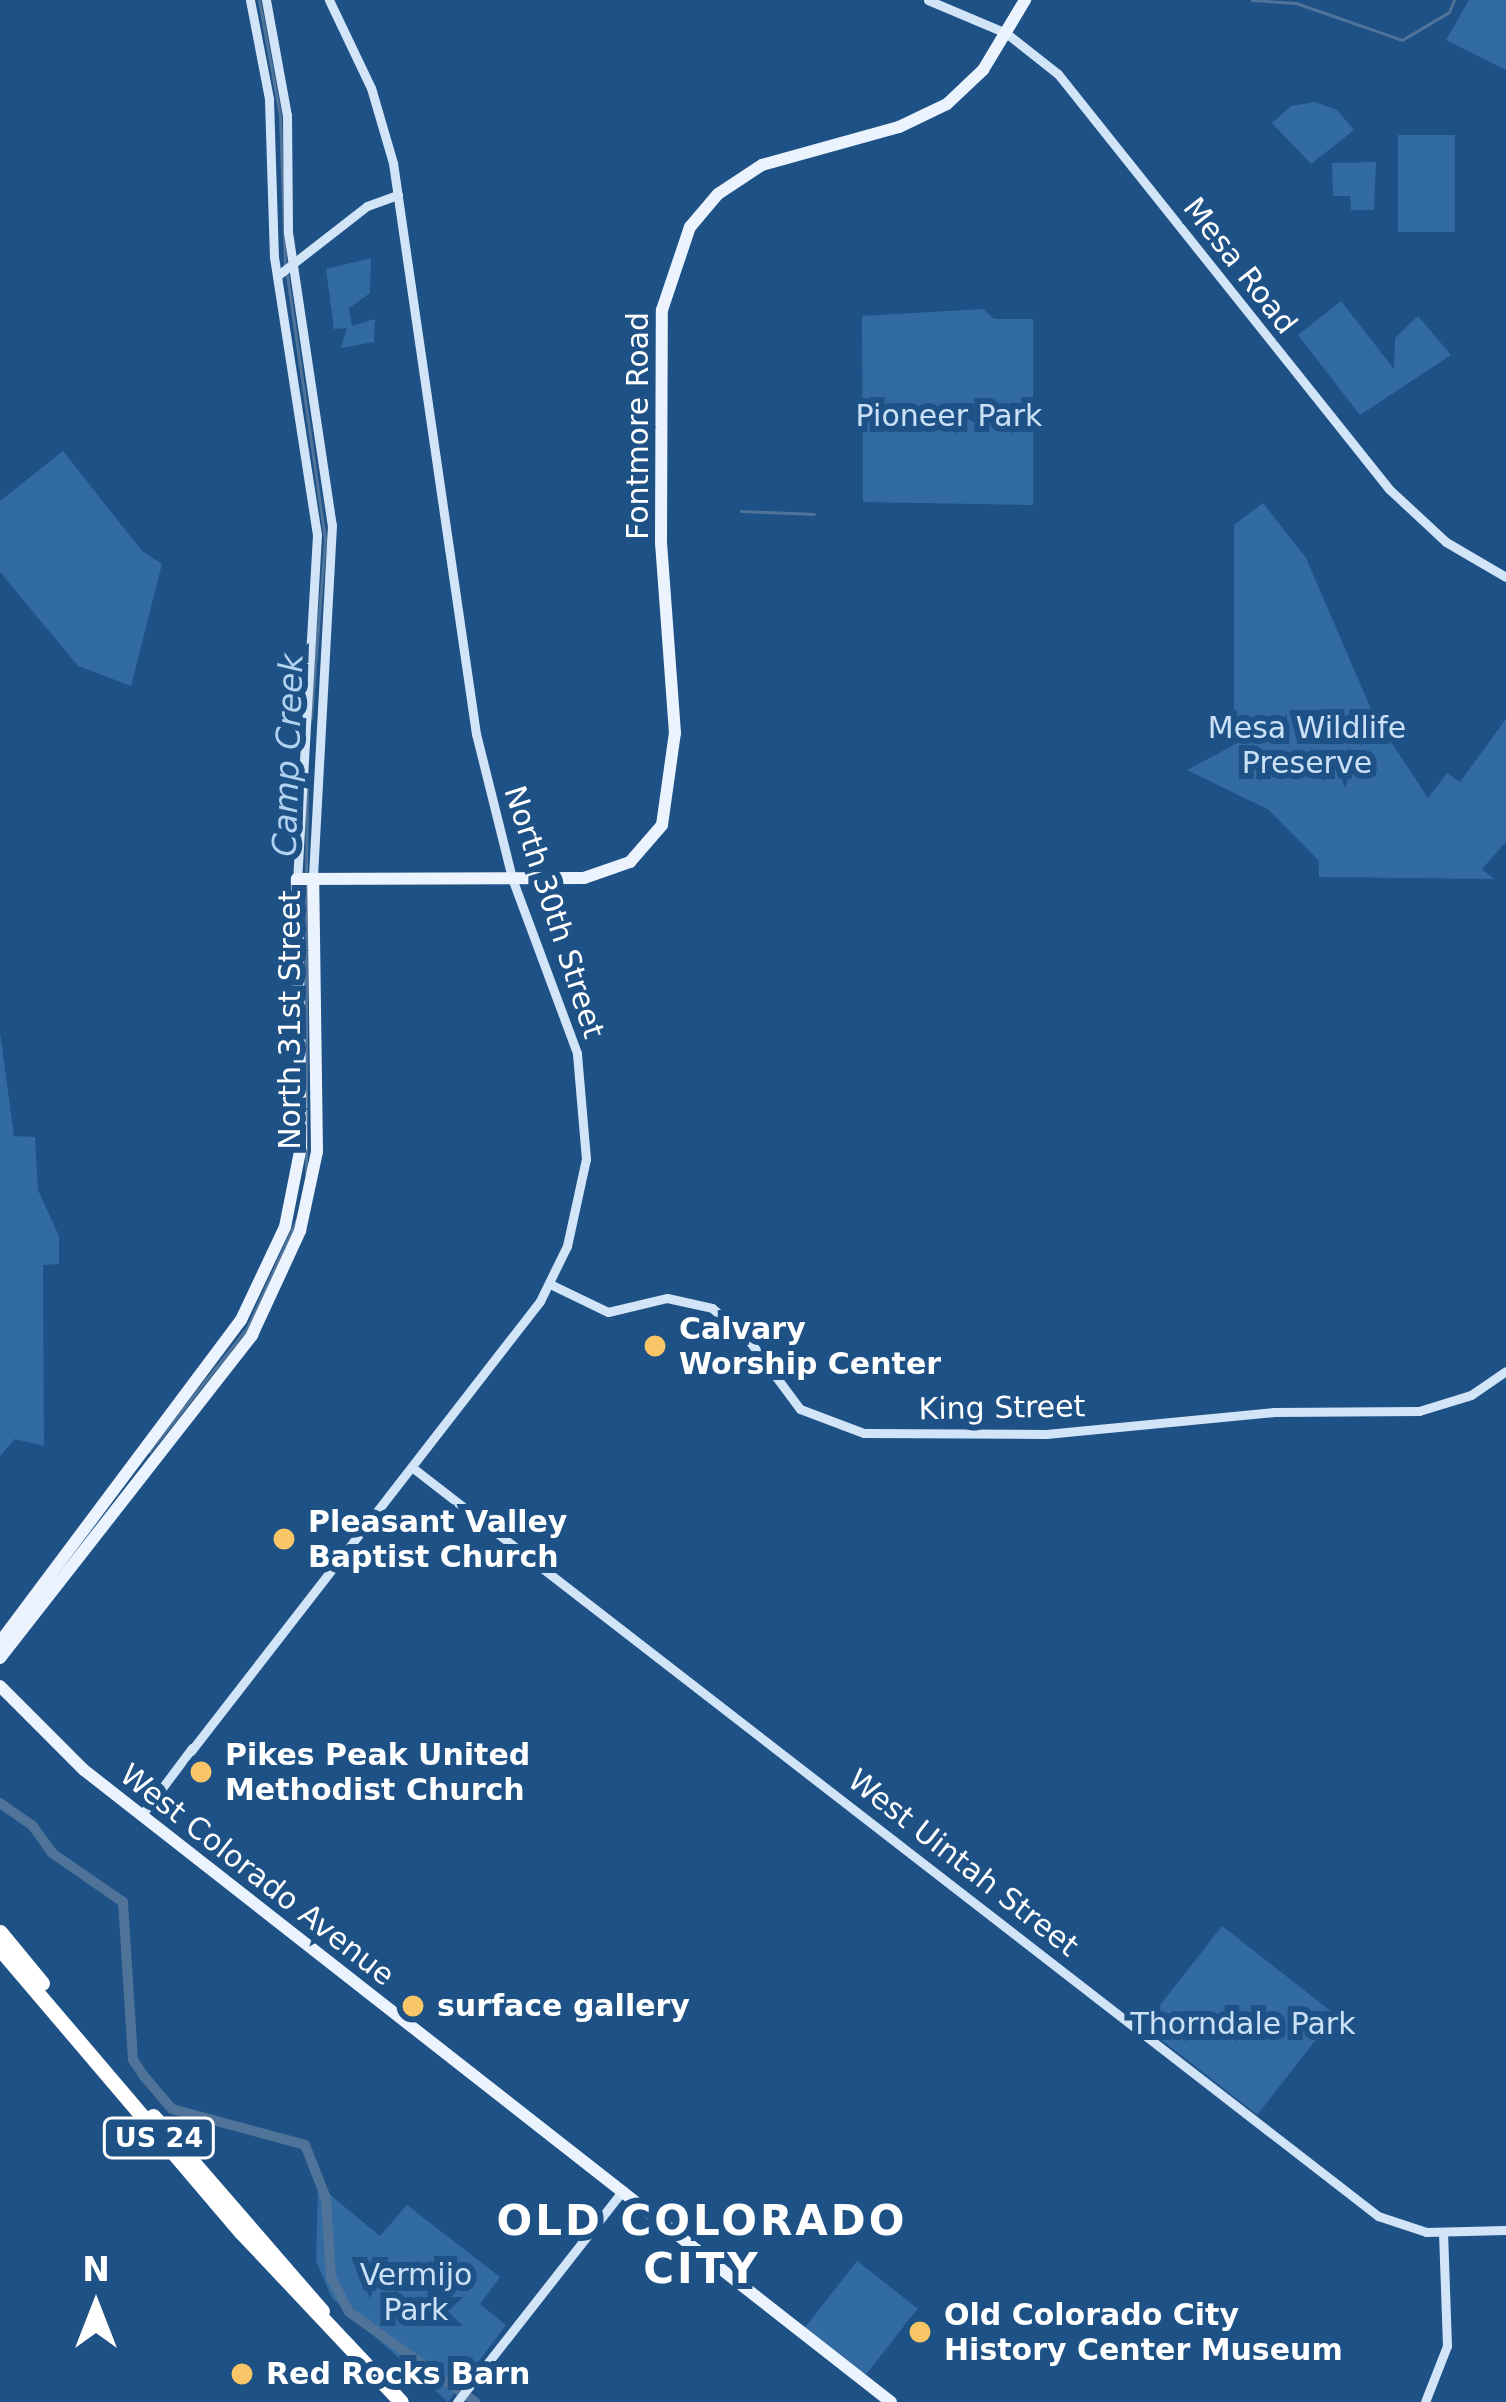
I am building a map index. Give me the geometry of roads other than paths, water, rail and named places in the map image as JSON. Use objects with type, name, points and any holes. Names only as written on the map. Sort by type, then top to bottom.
[{"type":"highway","name":"US 24","points":[[0,1932],[401,2402]]},
{"type":"highway","name":"US 24","points":[[0,1949],[241,2232],[326,2319]]},
{"type":"main road","name":"North 31st Street","points":[[0,1642],[241,1320],[285,1227],[301,1146],[297,879],[317,535],[277,276],[269,99],[250,0]]},
{"type":"main road","name":"North 31st Street","points":[[0,1658],[245,1344],[300,1231],[317,1129],[313,879],[333,540],[292,264],[286,102],[266,0]]},
{"type":"main road","name":"North 30th Street","points":[[141,1816],[550,1284],[580,1198],[584,1092],[572,1037],[512,878],[476,734],[398,195],[376,102],[329,0]]},
{"type":"main road","name":"Mesa Road","points":[[928,0],[1006,33],[1064,80],[1389,489],[1446,542],[1506,577]]},
{"type":"main road","name":"Fontmore Road","points":[[512,878],[584,878],[619,868],[656,838],[670,800],[662,310],[676,254],[699,214],[739,178],[774,160],[925,117],[974,80],[1025,0]]},
{"type":"main road","points":[[277,276],[367,206],[398,195]]},
{"type":"main road","points":[[297,879],[512,878]]},
{"type":"main road","name":"King Street","points":[[550,1284],[608,1312],[667,1298],[712,1308],[748,1339],[800,1409],[876,1434],[1046,1434],[1273,1412],[1419,1411],[1471,1395],[1506,1371]]},
{"type":"main road","name":"West Uintah Street","points":[[413,1468],[1378,2216],[1443,2233],[1506,2230]]},
{"type":"main road","name":"West Colorado Avenue","points":[[0,1686],[7,1700],[141,1816],[891,2402]]},
{"type":"main road","points":[[457,2402],[622,2191]]},
{"type":"main road","points":[[1425,2402],[1448,2346],[1443,2233]]},
{"type":"waterway","name":"Camp Creek","points":[[259,0],[280,116],[285,266]]},
{"type":"waterway","points":[[1252,0],[1296,3],[1402,40],[1449,12],[1454,0]]},
{"type":"waterway","name":"Camp Creek","points":[[287,275],[325,539],[311,718]]},
{"type":"waterway","points":[[741,511],[814,514]]},
{"type":"waterway","name":"Camp Creek","points":[[306,874],[307,788]]},
{"type":"waterway","name":"Camp Creek","points":[[306,884],[306,1174]]},
{"type":"waterway","name":"Camp Creek","points":[[149,1452],[247,1328],[297,1219]]},
{"type":"waterway","points":[[0,1803],[32,1825],[52,1853],[123,1902],[133,2060],[143,2075],[172,2109],[305,2145],[326,2198],[331,2277],[349,2312],[475,2402]]},
{"type":"place","name":"Calvary Worship Center","points":[[655,1346]]},
{"type":"place","name":"Pleasant Valley Baptist Church","points":[[284,1539]]},
{"type":"place","name":"Pikes Peak United Methodist Church","points":[[201,1772]]},
{"type":"place","name":"surface gallery","points":[[413,2006]]},
{"type":"place","name":"Old Colorado City History Center Museum","points":[[920,2332]]},
{"type":"place","name":"Red Rocks Barn","points":[[242,2374]]},
{"type":"district","name":"OLD COLORADO CITY","points":[[702,2245]]},
{"type":"park label","name":"Pioneer Park","points":[[949,416]]},
{"type":"park label","name":"Mesa Wildlife Preserve","points":[[1307,745]]},
{"type":"park label","name":"Thorndale Park","points":[[1243,2024]]},
{"type":"park label","name":"Vermijo Park","points":[[416,2292]]}]
